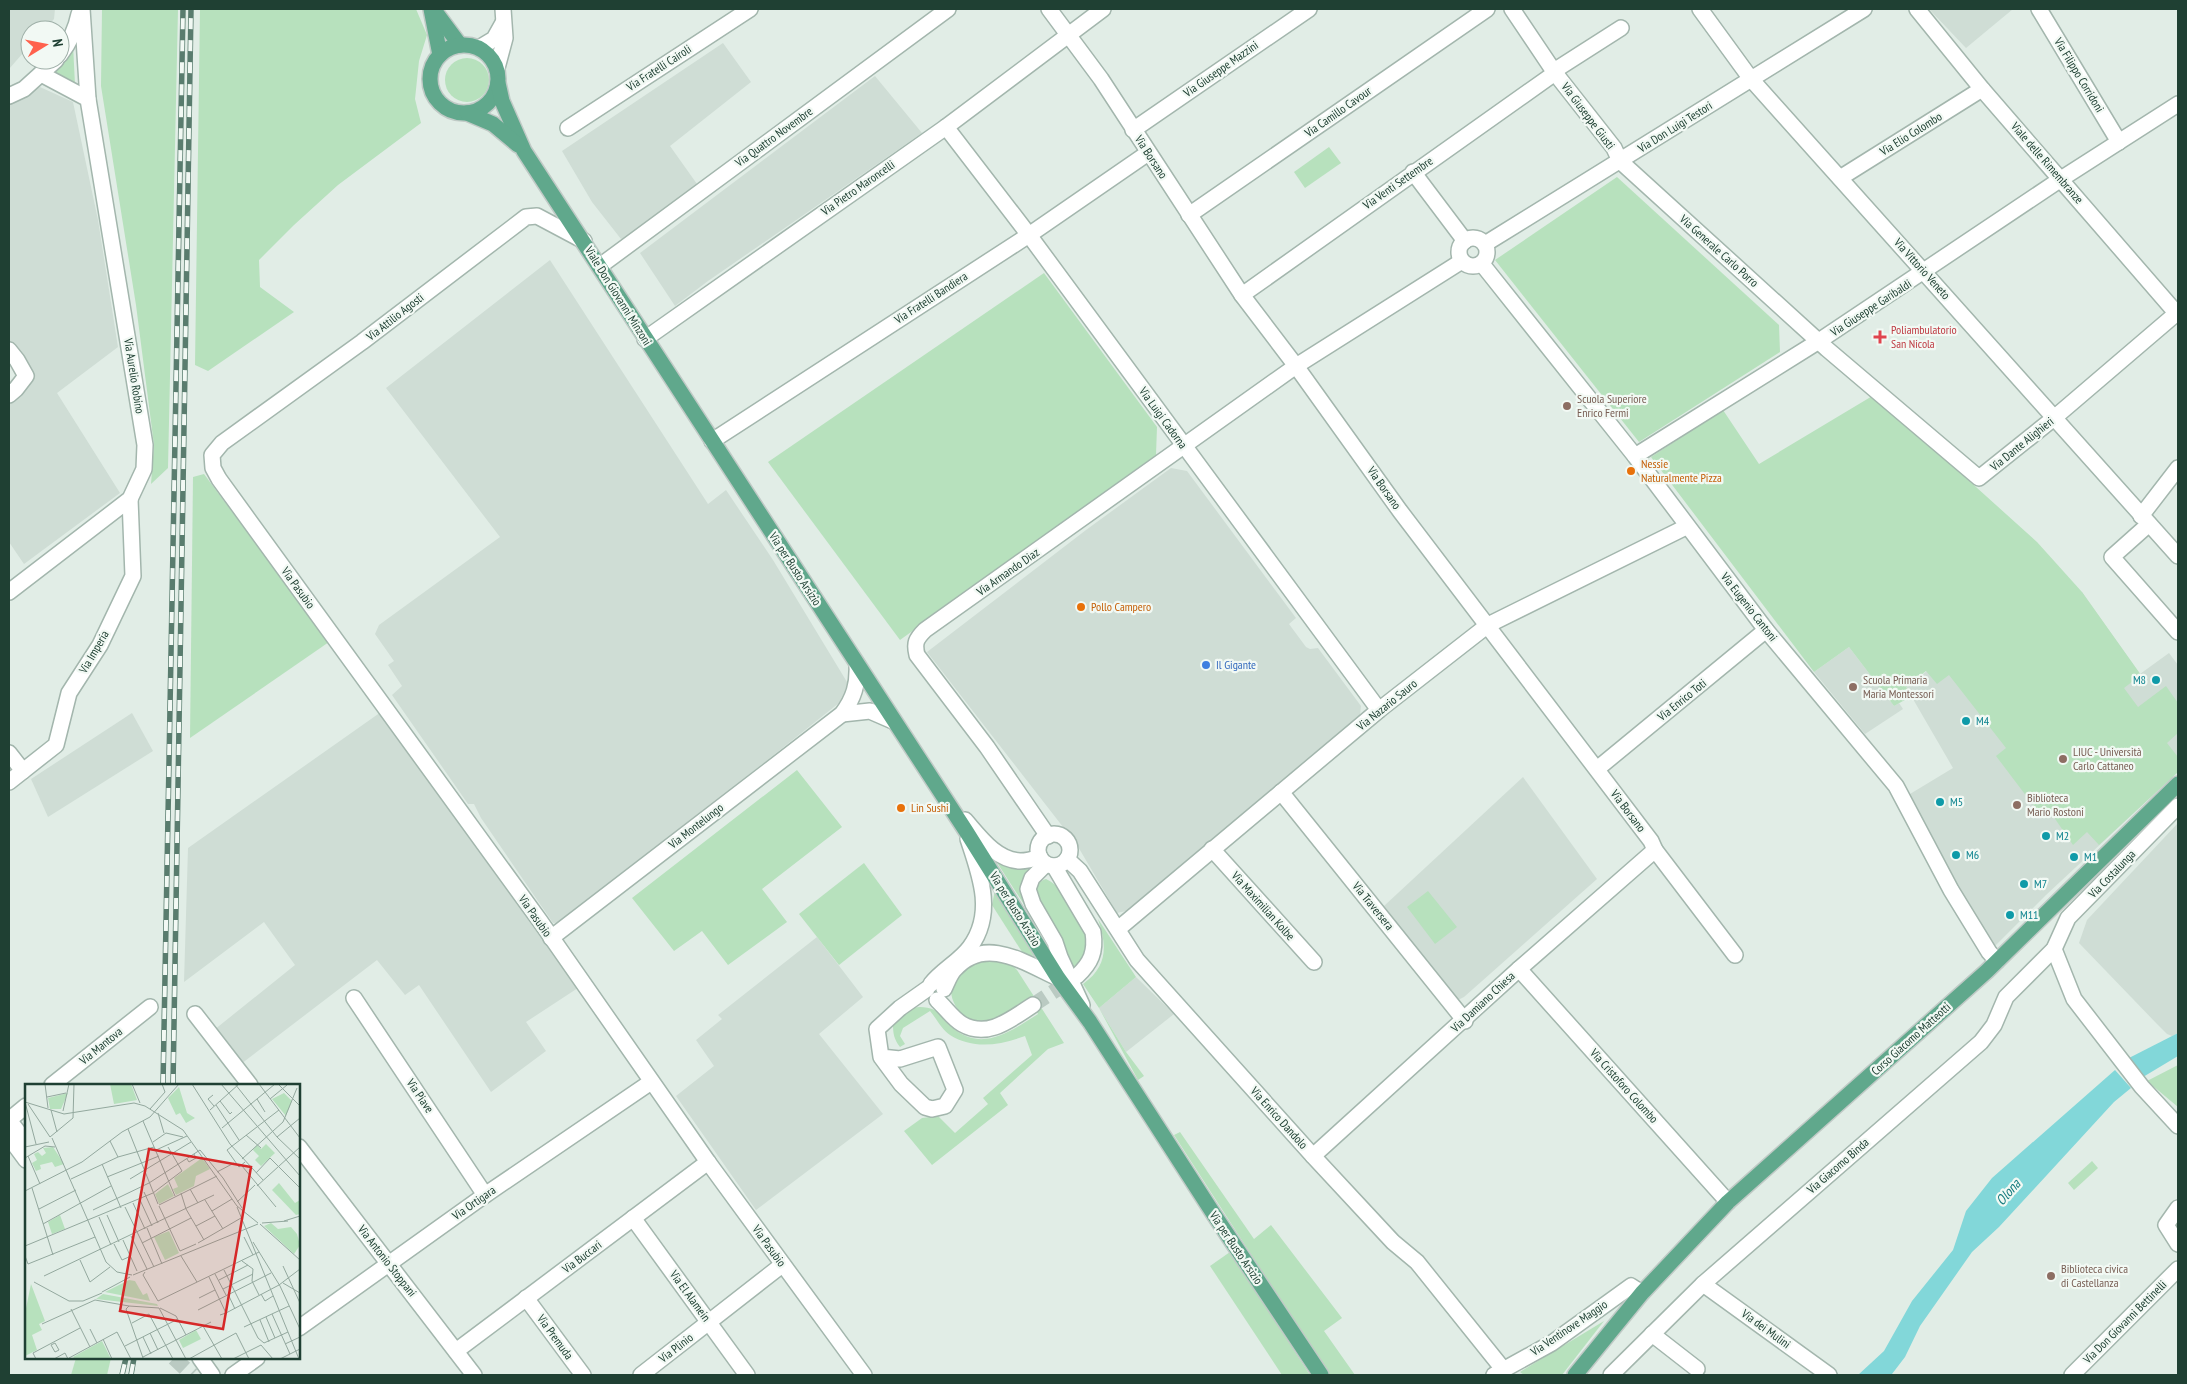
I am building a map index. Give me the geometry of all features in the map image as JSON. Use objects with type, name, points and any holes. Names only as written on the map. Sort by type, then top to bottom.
[{"type":"main road","points":[[432,9],[460,45]]},
{"type":"main road","points":[[432,9],[440,55]]},
{"type":"main road","points":[[470,45],[480,48],[487,53],[497,76],[495,94],[488,104],[478,110],[467,113],[455,112],[445,107],[436,99],[431,88],[430,76],[433,64],[449,48],[470,45]]},
{"type":"main road","name":"Viale Don Giovanni Minzoni","points":[[497,76],[502,102],[524,151],[712,441]]},
{"type":"main road","name":"Viale Don Giovanni Minzoni","points":[[467,113],[493,124],[524,151]]},
{"type":"main road","name":"Via per Busto Arsizio","points":[[712,441],[966,831],[1058,978],[1090,1022],[1213,1213],[1321,1375]]},
{"type":"main road","name":"Corso Giacomo Matteotti","points":[[1575,1375],[1642,1292],[1728,1202],[1997,961],[2178,784]]},
{"type":"street","name":"Via Aurelio Robino","points":[[70,39],[81,9]]},
{"type":"street","name":"Via Aurelio Robino","points":[[9,592],[130,499],[144,469],[145,445],[88,99],[81,9]]},
{"type":"street","name":"Via Fratelli Cairoli","points":[[568,128],[749,9]]},
{"type":"street","name":"Via Quattro Novembre","points":[[600,266],[948,9]]},
{"type":"street","name":"Via Borsano","points":[[1049,9],[1070,35],[1242,295],[1296,366],[1400,511],[1652,841],[1655,850],[1735,955]]},
{"type":"street","name":"Via Pietro Maroncelli","points":[[645,339],[946,127],[1102,9]]},
{"type":"street","name":"Via Giuseppe Mazzini","points":[[1133,130],[1309,9]]},
{"type":"street","name":"Via Camillo Cavour","points":[[1189,216],[1487,9]]},
{"type":"street","name":"Via Giuseppe Giusti","points":[[1512,9],[1554,73],[1614,148],[1620,161]]},
{"type":"street","name":"Via Vittorio Veneto","points":[[1700,9],[1751,79],[2178,556]]},
{"type":"street","name":"Via Don Luigi Testori","points":[[1485,244],[1864,9]]},
{"type":"street","name":"Viale delle Rimembranze","points":[[1917,9],[1982,89],[2178,313]]},
{"type":"street","name":"Via Filippo Corridoni","points":[[2039,9],[2119,142]]},
{"type":"street","name":"Viale Don Giovanni Minzoni","points":[[480,48],[494,39],[502,26],[504,13]]},
{"type":"street","name":"Viale Don Giovanni Minzoni","points":[[497,76],[505,38],[504,13]]},
{"type":"street","name":"Via Giuseppe Giusti","points":[[1554,73],[1560,66],[1620,28]]},
{"type":"street","points":[[9,96],[24,88],[45,70]]},
{"type":"street","name":"Via Venti Settembre","points":[[1242,295],[1554,73]]},
{"type":"street","points":[[41,74],[88,99]]},
{"type":"street","name":"Via Elio Colombo","points":[[1840,178],[1982,89]]},
{"type":"street","name":"Via Giuseppe Garibaldi","points":[[1635,456],[1819,341],[1925,272],[2061,179],[2178,104]]},
{"type":"street","name":"Via Luigi Cadorna","points":[[946,127],[1029,235],[1183,447],[1379,710]]},
{"type":"street","name":"Via Fratelli Bandiera","points":[[712,441],[1029,235],[1148,153]]},
{"type":"street","name":"Via Generale Carlo Porro","points":[[1620,161],[1819,341]]},
{"type":"street","points":[[1413,172],[1465,241]]},
{"type":"street","name":"Via Attilio Agosti","points":[[212,454],[222,443],[362,342],[526,216],[537,216],[584,241]]},
{"type":"street","points":[[1475,238],[1485,244],[1488,254],[1482,264],[1471,267],[1462,261],[1459,250],[1465,241],[1475,238]]},
{"type":"street","points":[[1296,366],[1462,261]]},
{"type":"street","name":"Via Eugenio Cantoni","points":[[1482,264],[1635,456],[1686,527],[1766,630],[1896,786],[1951,890],[1989,952],[1997,961]]},
{"type":"street","name":"Via Dante Alighieri","points":[[1819,341],[1979,478],[2054,418],[2178,313]]},
{"type":"street","points":[[9,350],[26,376],[9,395]]},
{"type":"street","name":"Via Armando Diaz","points":[[1048,836],[987,747],[917,655],[915,647],[917,638],[925,630],[1296,366]]},
{"type":"street","name":"Via Pasubio","points":[[212,454],[213,468],[219,479],[551,938],[782,1265],[864,1375]]},
{"type":"street","points":[[2178,468],[2145,520],[2112,557],[2178,632]]},
{"type":"street","name":"Via Imperia","points":[[9,782],[56,745],[69,694],[100,645],[132,576],[130,499]]},
{"type":"street","name":"Via Nazario Sauro","points":[[1118,929],[1379,710],[1488,625],[1686,527]]},
{"type":"street","name":"Via Enrico Toti","points":[[1597,769],[1766,630]]},
{"type":"street","name":"Via Montelungo","points":[[551,938],[842,714],[855,692],[858,680],[857,664]]},
{"type":"street","points":[[842,714],[870,711],[893,721]]},
{"type":"street","points":[[9,753],[23,771]]},
{"type":"street","points":[[936,786],[989,847],[1003,857],[1020,861],[1052,861]]},
{"type":"street","name":"Via Traversera","points":[[1281,792],[1464,1021]]},
{"type":"street","name":"Via Costalunga","points":[[2054,949],[2068,918],[2178,806]]},
{"type":"street","points":[[935,992],[971,947],[985,910],[984,890],[966,831]]},
{"type":"street","name":"Via Enrico Dandolo","points":[[1048,836],[1059,835],[1067,842],[1069,852],[1052,861]]},
{"type":"street","points":[[1048,836],[1040,842],[1038,852],[1052,861],[1093,932],[1095,944],[1093,955],[1087,967],[1077,976]]},
{"type":"street","name":"Via Maximilian Kolbe","points":[[1212,849],[1314,962]]},
{"type":"street","name":"Via Damiano Chiesa","points":[[1313,1156],[1464,1021],[1519,969],[1655,850]]},
{"type":"street","points":[[1052,861],[1032,878],[1028,889],[1033,904],[1055,942],[1090,1022]]},
{"type":"street","name":"Via Enrico Dandolo","points":[[1052,861],[1080,870],[1137,960],[1313,1156],[1393,1242],[1417,1262],[1499,1372]]},
{"type":"street","points":[[2054,949],[2074,999],[2120,1061],[2178,1126]]},
{"type":"street","name":"Via Giacomo Binda","points":[[1611,1375],[1703,1284],[1982,1042],[1994,1025],[2006,997],[2054,949]]},
{"type":"street","points":[[881,1056],[900,1059],[938,1047],[955,1090],[945,1106],[932,1109],[925,1107],[901,1084],[881,1056],[877,1029],[900,1008],[935,992],[955,969],[980,952],[995,952],[1015,958],[1058,978]]},
{"type":"street","name":"Via Cristoforo Colombo","points":[[1519,969],[1728,1202]]},
{"type":"street","points":[[935,992],[960,1023],[975,1029],[988,1030],[1000,1026],[1033,1005]]},
{"type":"street","name":"Via Piave","points":[[354,998],[485,1195]]},
{"type":"street","name":"Via Mantova","points":[[53,1084],[150,1007]]},
{"type":"street","points":[[195,1014],[249,1084]]},
{"type":"street","name":"Via Ortigara","points":[[300,1327],[485,1195],[651,1082]]},
{"type":"street","points":[[25,1107],[9,1120],[25,1141]]},
{"type":"street","points":[[9,1137],[25,1159]]},
{"type":"street","name":"Via Antonio Stoppani","points":[[300,1148],[456,1351],[467,1373]]},
{"type":"street","name":"Via Buccari","points":[[456,1351],[708,1162]]},
{"type":"street","points":[[2178,1208],[2166,1225],[2178,1244]]},
{"type":"street","name":"Via El Alamein","points":[[633,1218],[747,1375]]},
{"type":"street","name":"Via Plinio","points":[[641,1375],[782,1265]]},
{"type":"street","name":"Via Don Giovanni Bettinelli","points":[[2072,1375],[2178,1269]]},
{"type":"street","name":"Via dei Mulini","points":[[1703,1284],[1828,1375]]},
{"type":"street","name":"Via Ventinove Maggio","points":[[1499,1372],[1552,1343],[1631,1286],[1642,1292]]},
{"type":"street","name":"Via Premuda","points":[[526,1298],[583,1375]]},
{"type":"street","points":[[1652,1334],[1697,1370]]},
{"type":"street","points":[[201,1359],[212,1375]]},
{"type":"street","points":[[233,1375],[256,1359]]},
{"type":"shaded area","points":[[9,9],[55,9],[53,20],[20,20],[20,56],[9,69]]},
{"type":"shaded area","points":[[1929,9],[2013,9],[1966,48]]},
{"type":"shaded area","points":[[723,43],[751,82],[670,146],[697,184],[631,236],[621,239],[592,202],[562,151]]},
{"type":"shaded area","points":[[875,76],[922,133],[708,281],[675,306],[640,253]]},
{"type":"shaded area","points":[[40,87],[73,102],[98,220],[118,347],[57,393],[120,493],[24,564],[9,542],[9,382],[18,374],[9,363],[9,103]]},
{"type":"shaded area","points":[[550,260],[708,504],[726,490],[773,560],[847,682],[844,699],[564,922],[553,923],[481,818],[474,804],[468,804],[392,695],[402,686],[388,665],[394,661],[375,634],[379,625],[500,537],[386,388]]},
{"type":"shaded area","points":[[1171,468],[1187,471],[1296,618],[1289,624],[1306,647],[1310,649],[1318,648],[1361,706],[1360,715],[1126,911],[1117,913],[1077,845],[927,652],[1086,530]]},
{"type":"shaded area","name":"LIUC - Università Carlo Cattaneo","points":[[2082,592],[2140,674],[2169,653],[2178,665],[2178,772],[2046,895],[1991,950],[1905,797],[1953,768],[1906,687],[1927,671],[1949,675]]},
{"type":"shaded area","name":"Scuola Primaria Maria Montessori","points":[[1849,647],[1894,706],[1899,703],[1903,709],[1865,734],[1814,672]]},
{"type":"shaded area","points":[[381,712],[581,986],[526,1022],[546,1051],[491,1092],[419,985],[405,995],[377,960],[241,1064],[214,1030],[295,965],[264,922],[184,982],[188,848]]},
{"type":"shaded area","points":[[132,713],[153,751],[48,817],[31,779]]},
{"type":"shaded area","points":[[1523,777],[1597,879],[1464,997],[1456,1001],[1384,906]]},
{"type":"shaded area","points":[[2178,823],[2178,1033],[2172,1036],[2167,1034],[2079,943],[2087,920]]},
{"type":"shaded area","points":[[817,937],[863,997],[819,1034],[883,1114],[756,1210],[676,1096],[714,1066],[696,1040],[722,1019],[718,1015]]},
{"type":"shaded area","points":[[1136,977],[1174,1014],[1126,1052],[1099,1008]]},
{"type":"green space","points":[[102,9],[178,9],[168,468],[151,484],[154,445],[136,305],[101,86]]},
{"type":"green space","points":[[200,9],[416,9],[427,35],[419,61],[415,99],[421,123],[338,185],[259,260],[260,287],[294,312],[208,371],[195,365]]},
{"type":"green space","points":[[73,44],[75,85],[48,73],[51,70],[70,70],[70,47]]},
{"type":"green space","points":[[471,58],[483,64],[488,71],[488,89],[483,96],[476,101],[463,102],[455,99],[448,92],[445,76],[448,68],[455,61]]},
{"type":"green space","points":[[1329,147],[1341,163],[1305,188],[1294,172]]},
{"type":"green space","points":[[1617,177],[1779,325],[1780,352],[1639,442],[1495,260]]},
{"type":"green space","points":[[1044,273],[1157,427],[1156,455],[900,640],[768,462]]},
{"type":"green space","points":[[1874,395],[2037,542],[2082,592],[2141,675],[2124,688],[2138,707],[2166,686],[2178,703],[2178,733],[2167,743],[2178,757],[2178,772],[2099,845],[2087,832],[2073,845],[2051,813],[2043,818],[1996,756],[2006,748],[1949,675],[1937,684],[1926,671],[1906,687],[1912,696],[1894,706],[1849,647],[1814,672],[1651,457],[1723,410],[1759,464]]},
{"type":"green space","points":[[204,474],[329,642],[190,738],[193,477]]},
{"type":"green space","points":[[797,770],[842,827],[762,889],[787,922],[728,965],[702,931],[674,951],[632,898]]},
{"type":"green space","points":[[996,861],[1007,865],[1031,866],[1025,882],[1025,890],[1030,907],[1041,931]]},
{"type":"green space","points":[[864,863],[902,915],[839,965],[799,914]]},
{"type":"green space","points":[[1046,879],[1059,890],[1080,922],[1087,938],[1085,953],[1081,961],[1072,969],[1040,904],[1037,889],[1039,883]]},
{"type":"green space","points":[[995,890],[1038,956],[1024,955],[992,905]]},
{"type":"green space","points":[[1428,891],[1457,927],[1435,944],[1407,907]]},
{"type":"green space","points":[[1098,919],[1136,977],[1099,1008],[1083,984],[1097,970],[1103,955],[1103,938]]},
{"type":"green space","points":[[976,959],[1008,961],[1017,970],[1064,1043],[1048,1049],[1000,1093],[1008,1105],[932,1165],[904,1131],[922,1118],[938,1116],[955,1133],[988,1104],[983,1098],[1032,1055],[1025,1036],[997,1044],[968,1043],[959,1040],[944,1030],[930,1011],[903,1028],[900,1036],[905,1044],[900,1047],[896,1041],[893,1024],[906,1011],[918,1007],[933,1009],[942,1013],[946,1016],[943,1019],[955,1030],[979,1039],[1002,1035],[1038,1014],[1031,1001],[1001,1018],[985,1024],[978,1024],[964,1016],[954,1003],[951,988],[956,978]]},
{"type":"green space","points":[[1099,1008],[1126,1052],[1144,1076],[1138,1080]]},
{"type":"green space","points":[[2178,1065],[2178,1107],[2147,1081]]},
{"type":"green space","points":[[1180,1132],[1254,1239],[1271,1225],[1342,1318],[1324,1331],[1355,1375],[1329,1375],[1174,1135]]},
{"type":"green space","points":[[2092,1161],[2098,1168],[2074,1190],[2068,1183]]},
{"type":"green space","points":[[1230,1252],[1310,1375],[1282,1375],[1210,1266]]},
{"type":"green space","points":[[1604,1321],[1562,1375],[1524,1375],[1520,1372]]},
{"type":"green space","points":[[76,1359],[111,1359],[107,1375],[71,1375]]},
{"type":"water","points":[[2178,1033],[2178,1056],[2143,1077],[2127,1059]]},
{"type":"water","name":"Olona","points":[[2115,1070],[2131,1088],[2114,1102],[1999,1227],[1972,1252],[1920,1326],[1905,1357],[1892,1374],[1858,1375],[1884,1351],[1912,1301],[1953,1250],[1966,1211],[1992,1178]]},
{"type":"tunnel","points":[[1033,1005],[1073,979]]},
{"type":"tunnel","points":[[175,1359],[192,1375]]},
{"type":"railway","points":[[163,1084],[183,9]]},
{"type":"railway","points":[[173,1084],[191,9]]},
{"type":"railway","points":[[122,1375],[126,1359]]},
{"type":"railway","points":[[131,1375],[134,1359]]},
{"type":"place","name":"Poliambulatorio San Nicola","points":[[1880,337]]},
{"type":"place","name":"Scuola Superiore Enrico Fermi","points":[[1567,406]]},
{"type":"place","name":"Nessie Naturalmente Pizza","points":[[1631,471]]},
{"type":"place","name":"Pollo Campero","points":[[1081,607]]},
{"type":"place","name":"Il Gigante","points":[[1206,665]]},
{"type":"place","name":"M8","points":[[2156,680]]},
{"type":"place","name":"Scuola Primaria Maria Montessori","points":[[1853,687]]},
{"type":"place","name":"M4","points":[[1966,721]]},
{"type":"place","name":"LIUC - Università Carlo Cattaneo","points":[[2063,759]]},
{"type":"place","name":"M5","points":[[1940,802]]},
{"type":"place","name":"Biblioteca Mario Rostoni","points":[[2017,805]]},
{"type":"place","name":"Lin Sushi","points":[[901,808]]},
{"type":"place","name":"M2","points":[[2046,836]]},
{"type":"place","name":"M6","points":[[1956,855]]},
{"type":"place","name":"M1","points":[[2074,857]]},
{"type":"place","name":"M7","points":[[2024,884]]},
{"type":"place","name":"M11","points":[[2010,915]]},
{"type":"place","name":"Biblioteca civica di Castellanza","points":[[2051,1276]]}]
